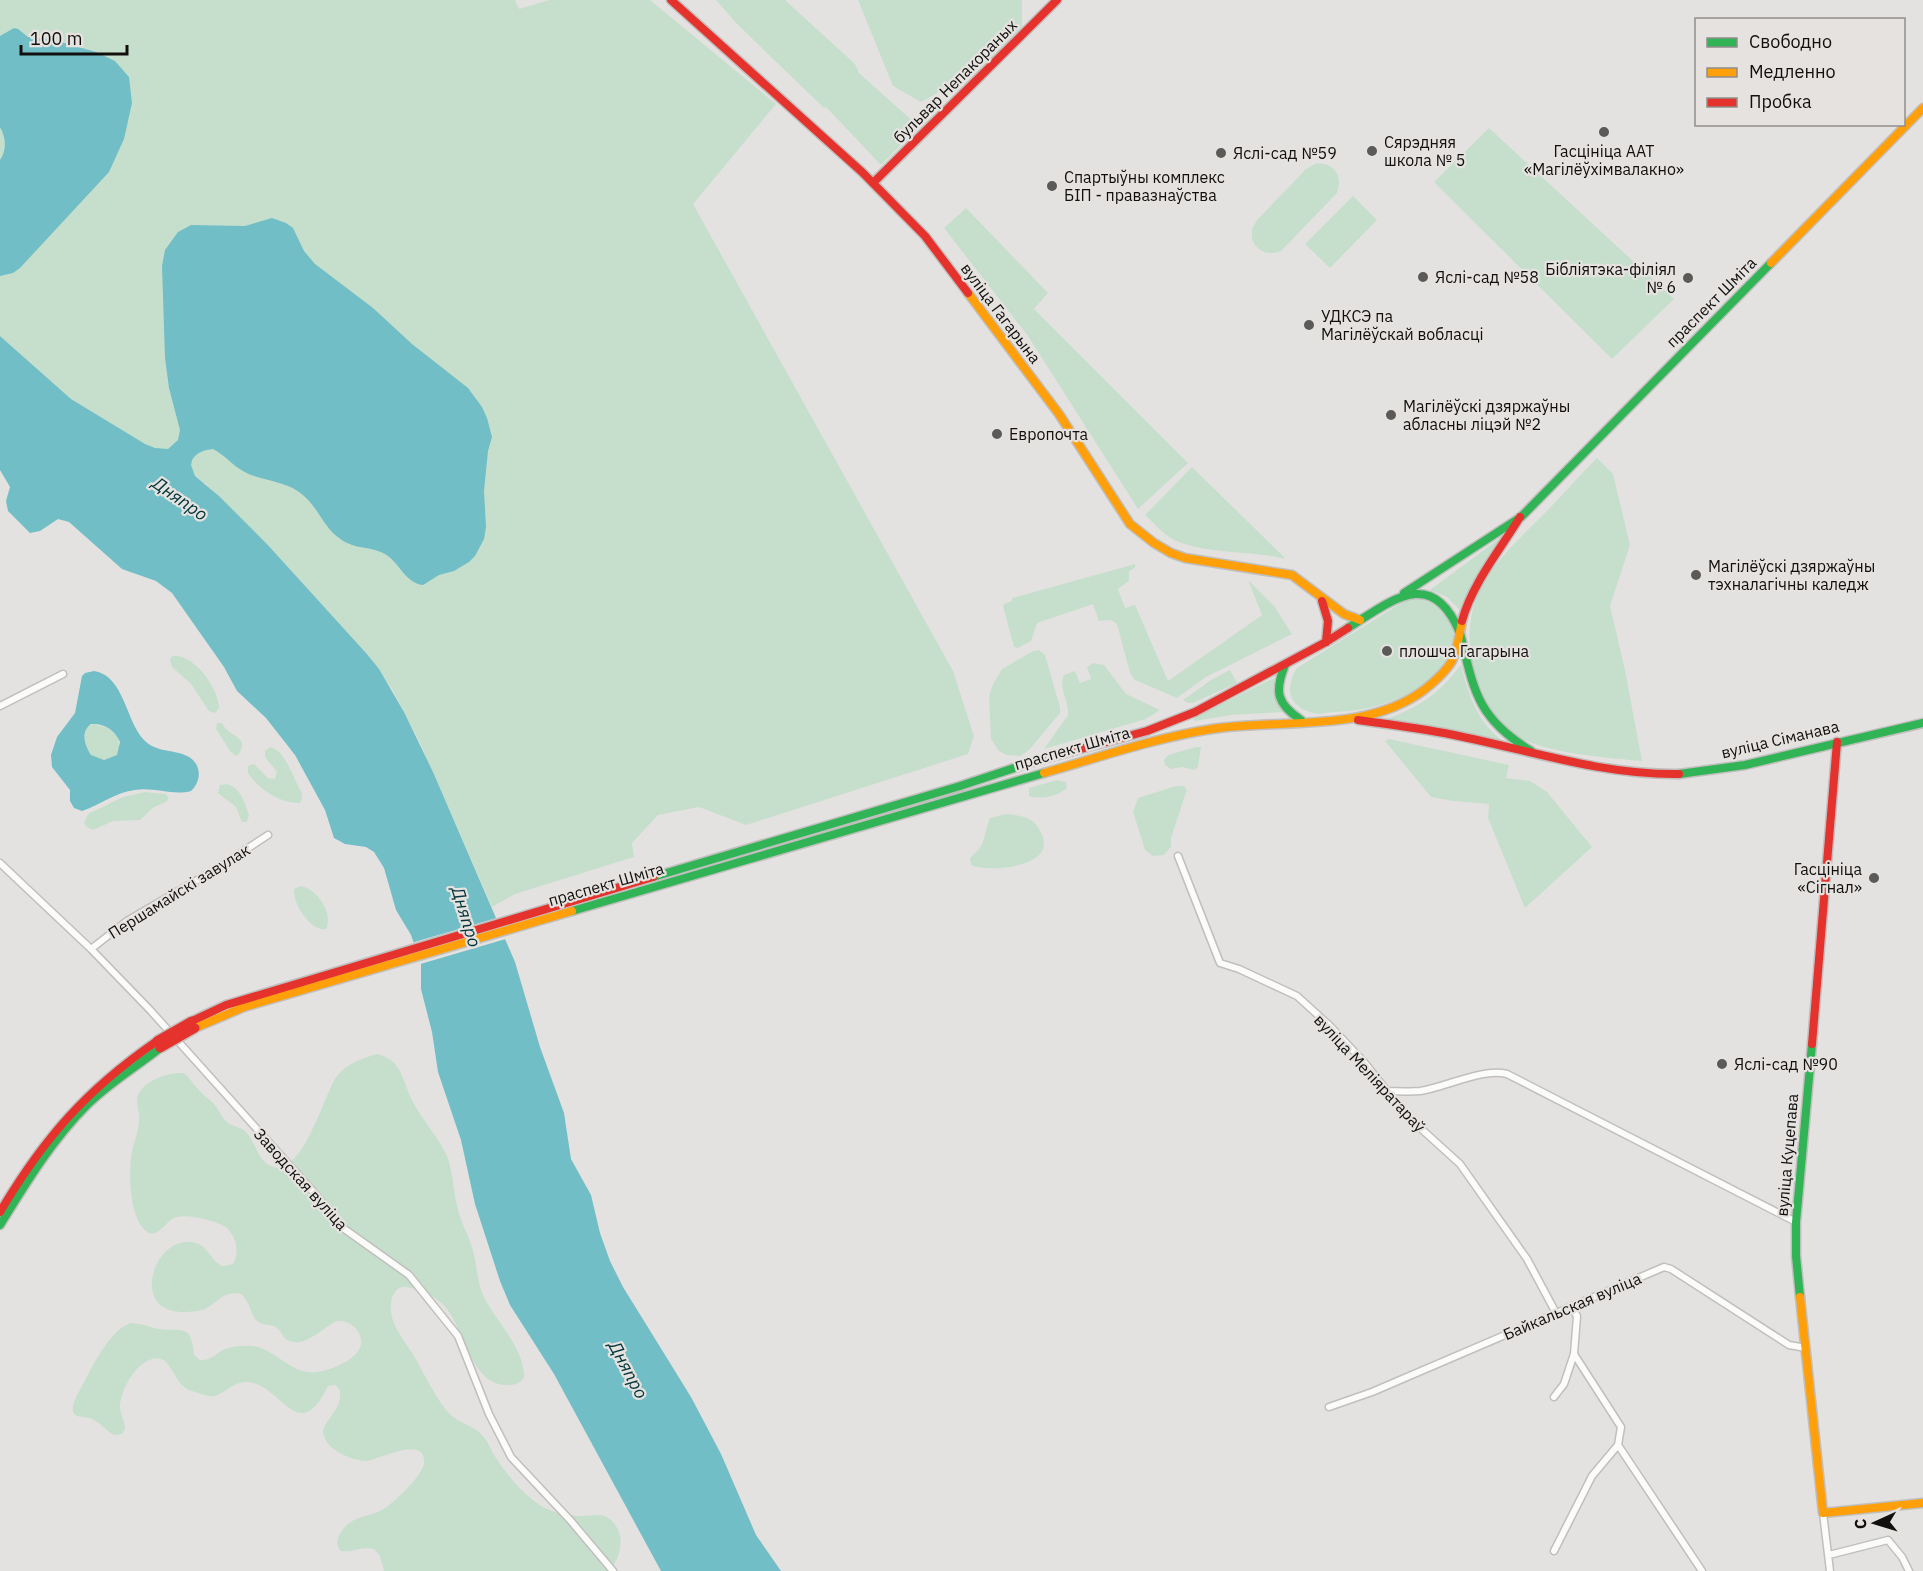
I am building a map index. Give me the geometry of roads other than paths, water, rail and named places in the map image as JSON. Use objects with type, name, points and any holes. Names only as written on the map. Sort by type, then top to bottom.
[{"type":"main road","name":"вуліца Гагарына","points":[[671,0],[873,183],[925,236],[1059,414],[1130,524],[1154,543],[1185,558],[1292,575],[1344,614],[1360,620]]},
{"type":"main road","name":"бульвар Непакораных","points":[[873,183],[1057,0]]},
{"type":"main road","name":"праспект Шміта","points":[[652,882],[1033,762],[1147,731],[1195,712],[1326,642],[1520,517],[1923,108]]},
{"type":"main road","name":"праспект Шміта","points":[[0,1212],[27,1168],[67,1114],[109,1075],[226,1005],[1163,738],[1207,728],[1355,719],[1401,704],[1425,691],[1439,680],[1450,663],[1457,649],[1465,610],[1520,517]]},
{"type":"main road","name":"вуліца Сіманава","points":[[1397,597],[1412,593],[1425,594],[1446,606],[1455,617],[1476,692],[1493,723],[1512,739],[1536,754]]},
{"type":"main road","points":[[1319,595],[1329,613],[1330,621],[1326,642]]},
{"type":"main road","points":[[1285,665],[1280,677],[1281,704],[1302,721]]},
{"type":"main road","name":"вуліца Сіманава","points":[[1355,719],[1445,733],[1619,771],[1678,774],[1744,765],[1923,723]]},
{"type":"main road","name":"вуліца Куцепава","points":[[1823,1513],[1796,1256],[1796,1222],[1822,940],[1837,742]]},
{"type":"main road","name":"праспект Шміта","points":[[0,1225],[60,1135],[87,1105],[159,1045]]},
{"type":"main road","points":[[1823,1513],[1923,1503]]},
{"type":"street","points":[[0,706],[63,674]]},
{"type":"street","name":"Першамайскі завулак","points":[[91,949],[127,921],[268,836]]},
{"type":"street","name":"вуліца Меліяратараў","points":[[1178,856],[1220,963],[1239,969],[1297,996],[1364,1062],[1407,1116],[1460,1164],[1527,1258],[1556,1313]]},
{"type":"street","name":"Заводская вуліца","points":[[0,863],[91,949],[191,1054],[209,1077],[304,1181],[342,1228],[409,1275],[458,1336],[489,1414],[511,1457],[570,1520],[613,1571]]},
{"type":"street","points":[[1388,1091],[1419,1091],[1486,1074],[1498,1072],[1507,1074],[1796,1222]]},
{"type":"street","name":"Байкальская вуліца","points":[[1329,1407],[1372,1392],[1664,1267],[1671,1269],[1788,1344],[1806,1348]]},
{"type":"street","points":[[1554,1397],[1564,1384],[1574,1354],[1577,1316],[1571,1307]]},
{"type":"street","points":[[1554,1551],[1592,1476],[1617,1445],[1621,1427],[1574,1354]]},
{"type":"street","points":[[1617,1445],[1702,1571]]},
{"type":"street","name":"вуліца Куцепава","points":[[1823,1513],[1830,1571]]},
{"type":"street","points":[[1828,1556],[1888,1540],[1902,1557],[1909,1571]]},
{"type":"water","points":[[14,28],[28,37],[50,39],[96,52],[115,61],[129,77],[132,103],[124,139],[109,172],[20,268],[13,273],[0,276],[0,160],[5,144],[0,127],[0,36]]},
{"type":"water","name":"Дняпро","points":[[272,218],[293,228],[304,251],[315,264],[373,308],[412,344],[468,388],[482,407],[492,437],[488,451],[484,491],[486,527],[484,539],[469,562],[423,585],[411,580],[385,554],[341,540],[329,529],[309,501],[293,488],[243,471],[213,449],[201,452],[192,460],[191,465],[195,476],[219,496],[267,544],[366,653],[379,669],[404,712],[433,772],[515,962],[540,1047],[564,1113],[571,1159],[591,1195],[600,1233],[610,1261],[623,1287],[691,1397],[721,1454],[756,1535],[781,1571],[661,1571],[554,1374],[510,1305],[500,1281],[475,1204],[461,1140],[438,1072],[432,1032],[421,989],[421,964],[411,935],[396,910],[384,868],[374,852],[366,847],[345,844],[334,838],[325,810],[295,755],[266,718],[237,691],[224,667],[172,593],[156,581],[122,569],[69,522],[58,519],[40,531],[30,533],[8,511],[6,501],[10,487],[0,470],[0,336],[71,399],[145,444],[168,449],[178,440],[180,430],[169,388],[165,358],[162,266],[165,250],[178,232],[191,225],[245,226]]},
{"type":"water","points":[[94,671],[104,674],[112,681],[144,740],[154,747],[187,756],[196,763],[199,777],[191,791],[178,793],[135,790],[121,793],[82,811],[74,808],[70,801],[70,790],[52,767],[51,755],[57,737],[75,713],[82,676]],"holes":[[[91,724],[109,728],[115,734],[120,742],[117,755],[104,760],[91,755],[85,743],[86,731]]]},
{"type":"place","name":"Гасцініца ААТ «Магілёўхімвалакно»","points":[[1604,132]]},
{"type":"place","name":"Сярэдняя школа № 5","points":[[1372,151]]},
{"type":"place","name":"Яслі-сад №59","points":[[1221,153]]},
{"type":"place","name":"Спартыўны комплекс БІП - правазнаўства","points":[[1052,186]]},
{"type":"place","name":"Яслі-сад №58","points":[[1423,277]]},
{"type":"place","name":"Бібліятэка-філіял № 6","points":[[1688,278]]},
{"type":"place","name":"УДКСЭ па Магілёўскай вобласці","points":[[1309,325]]},
{"type":"place","name":"Магілёўскі дзяржаўны абласны ліцэй №2","points":[[1391,415]]},
{"type":"place","name":"Европочта","points":[[997,434]]},
{"type":"place","name":"Магілёўскі дзяржаўны тэхналагічны каледж","points":[[1696,575]]},
{"type":"place","name":"плошча Гагарына","points":[[1387,651]]},
{"type":"place","name":"Гасцініца «Сігнал»","points":[[1874,878]]},
{"type":"place","name":"Яслі-сад №90","points":[[1722,1064]]}]
